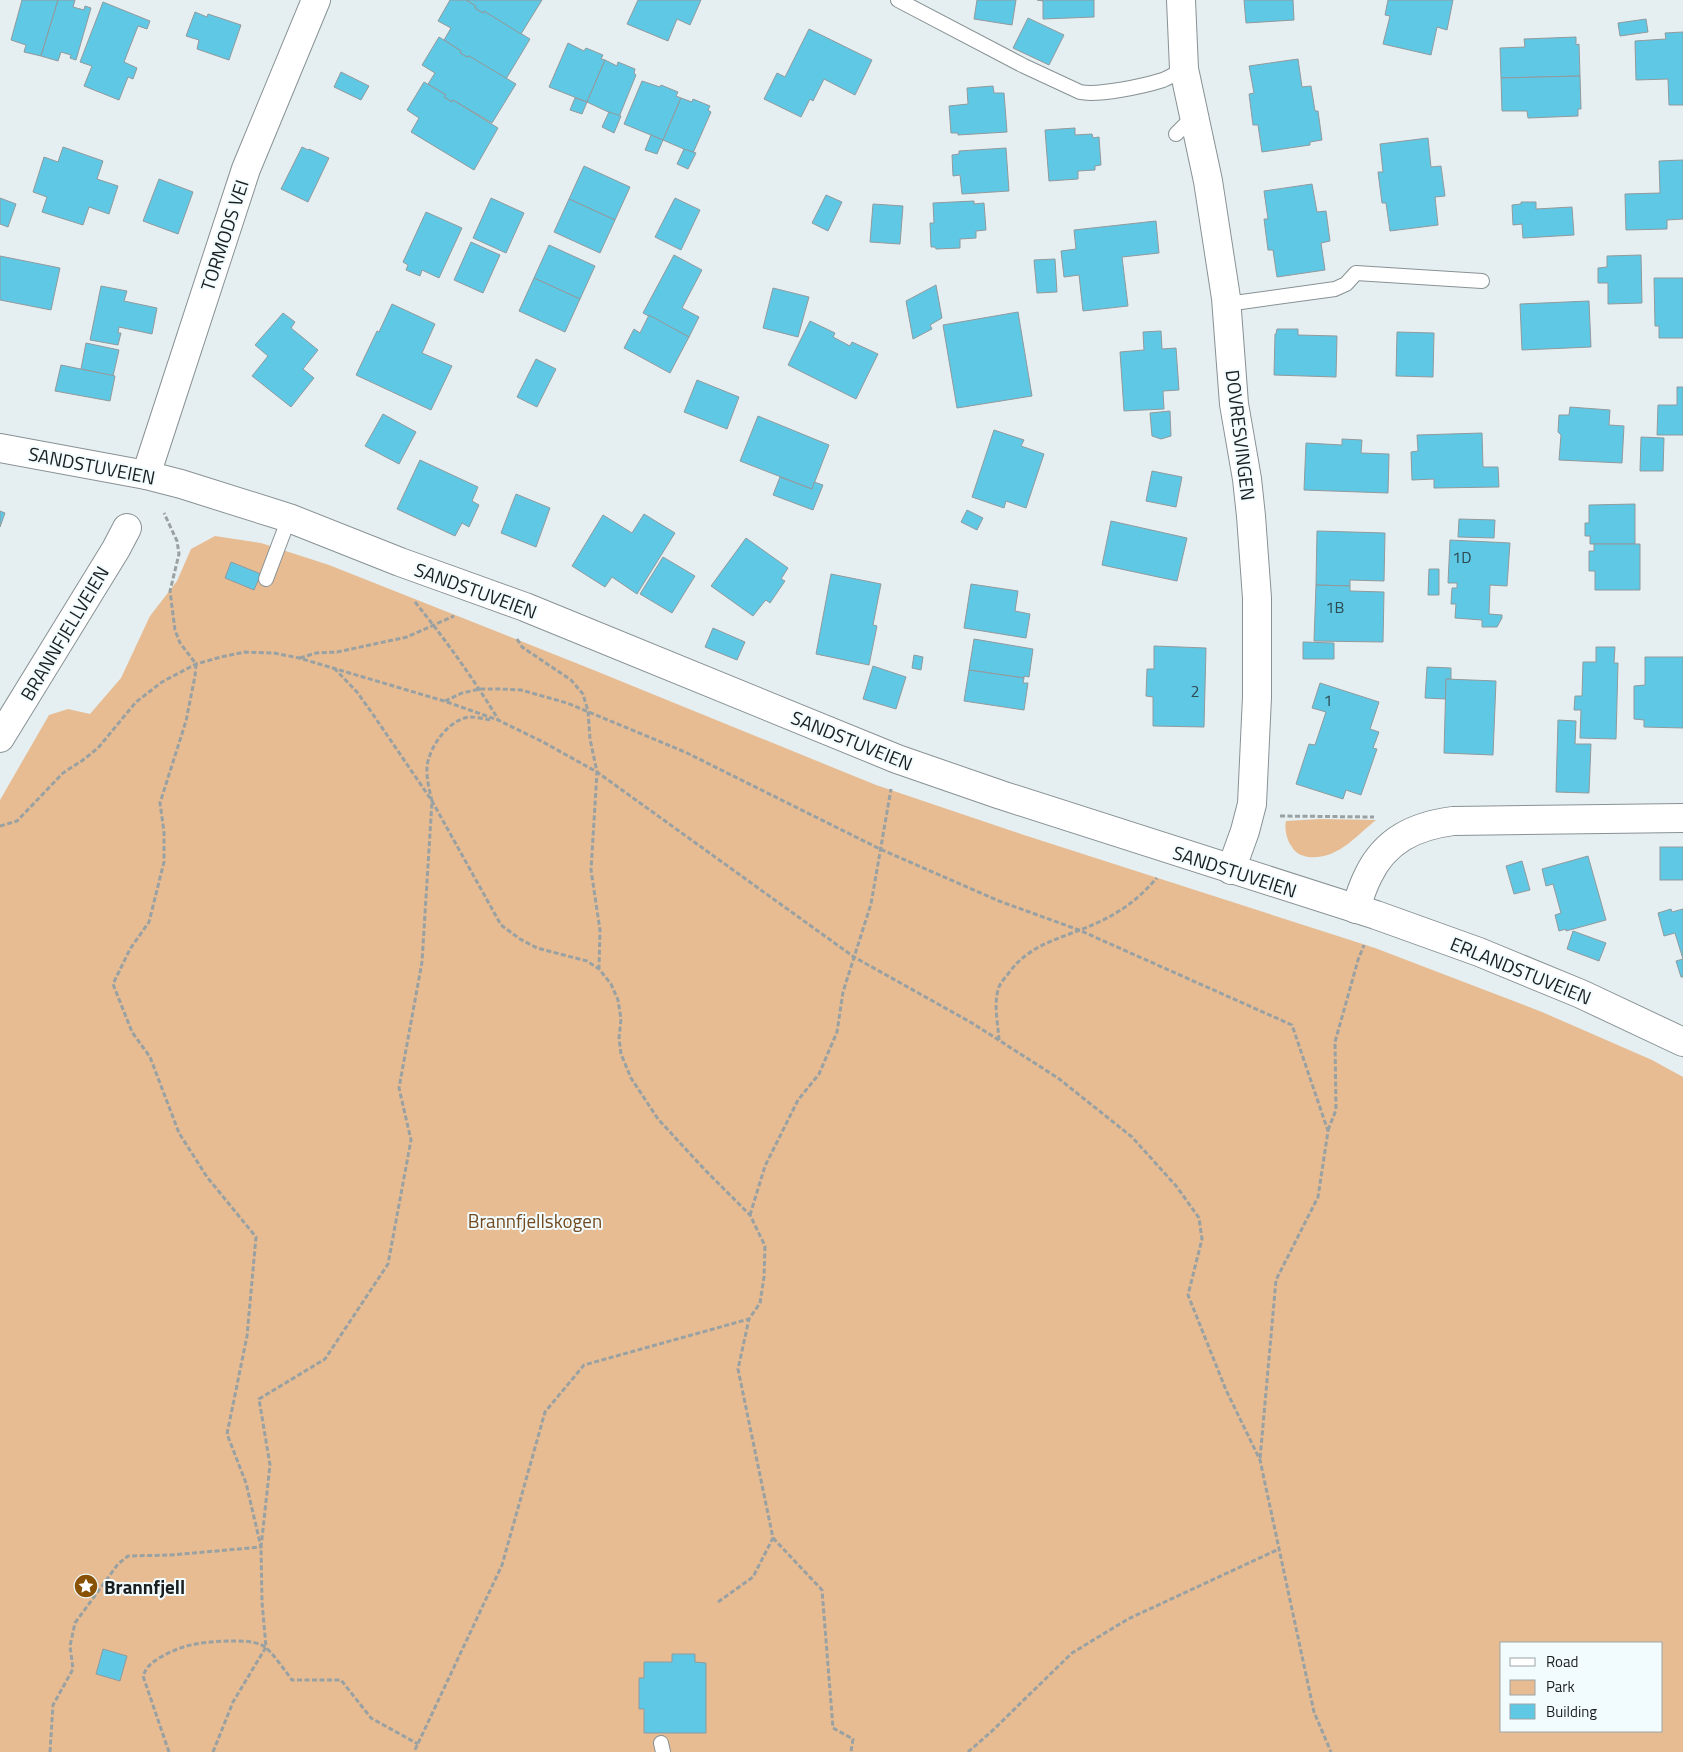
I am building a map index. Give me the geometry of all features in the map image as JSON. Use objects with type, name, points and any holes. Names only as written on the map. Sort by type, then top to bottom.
[{"type":"street","name":"TORMODS VEI","points":[[146,475],[246,169],[316,0]]},
{"type":"street","name":"DOVRESVINGEN","points":[[1181,0],[1185,125],[1208,181],[1227,304],[1234,404],[1249,498],[1257,598],[1257,697],[1252,804],[1245,831],[1231,870]]},
{"type":"street","name":"SANDSTUVEIEN","points":[[0,448],[146,475],[289,518],[400,562],[525,607],[897,759],[1010,798],[1366,912]]},
{"type":"street","name":"BRANNFJELLVEIEN","points":[[0,738],[127,528]]},
{"type":"street","points":[[1366,912],[1366,878],[1379,858],[1391,845],[1405,834],[1416,829],[1433,824],[1453,822],[1683,818]]},
{"type":"street","name":"ERLANDSTUVEIEN","points":[[1366,912],[1530,972],[1606,1005],[1683,1042]]},
{"type":"lane","points":[[898,0],[1054,81],[1085,93],[1144,85],[1164,79],[1184,69]]},
{"type":"lane","points":[[1227,304],[1335,289],[1346,284],[1356,273],[1482,281]]},
{"type":"lane","points":[[266,579],[289,518]]},
{"type":"path","points":[[160,506],[177,541],[179,554],[170,591],[175,630],[180,643],[196,664],[195,676],[186,721],[160,803],[164,832],[164,862],[149,922],[130,949],[113,984],[132,1032],[150,1057],[179,1133],[207,1177],[256,1237],[247,1336],[227,1434],[246,1482],[261,1547]]},
{"type":"path","points":[[400,562],[410,594],[435,625],[480,689],[498,720]]},
{"type":"path","points":[[299,658],[316,653],[337,652],[406,637],[467,610],[484,592]]},
{"type":"path","points":[[525,607],[516,635],[518,642],[522,647],[571,680],[583,694],[588,711],[590,739],[597,772],[591,870],[600,930],[599,969]]},
{"type":"path","points":[[0,826],[17,822],[63,773],[98,748],[136,702],[162,682],[196,664],[245,652],[274,653],[299,658],[444,701],[498,720],[543,742],[597,772],[854,957],[972,1023],[1058,1078],[1132,1137],[1177,1188],[1200,1218],[1202,1239],[1188,1295],[1226,1390],[1260,1460],[1314,1712],[1331,1752]]},
{"type":"path","points":[[333,667],[357,692],[432,801],[501,925],[520,939],[537,948],[587,961],[599,969],[611,984],[618,1000],[622,1019],[619,1038],[621,1054],[631,1078],[658,1118],[705,1170],[750,1215],[765,1246],[764,1277],[760,1303],[749,1319],[738,1369],[773,1538],[822,1590],[833,1728],[853,1739],[851,1752]]},
{"type":"path","points":[[444,701],[462,693],[480,689],[521,690],[568,703],[685,752],[880,849],[999,902],[1079,930],[1292,1025],[1328,1131]]},
{"type":"path","points":[[418,1744],[371,1718],[341,1680],[292,1680],[266,1647],[262,1602],[261,1547],[270,1465],[258,1398],[325,1358],[388,1264],[411,1140],[399,1088],[422,962],[432,801],[427,781],[428,759],[447,729],[457,721],[469,717],[498,720]]},
{"type":"path","points":[[750,1215],[765,1166],[798,1100],[819,1074],[837,1032],[843,992],[871,904],[897,759]]},
{"type":"path","points":[[1278,816],[1399,818],[1416,829]]},
{"type":"path","points":[[999,1040],[996,1001],[1000,986],[1015,964],[1040,945],[1102,920],[1127,906],[1147,890],[1165,869],[1175,851]]},
{"type":"path","points":[[1260,1460],[1276,1280],[1318,1196],[1328,1131],[1336,1110],[1335,1042],[1358,960],[1366,912]]},
{"type":"path","points":[[414,1752],[502,1566],[545,1412],[584,1365],[749,1319]]},
{"type":"path","points":[[718,1602],[753,1577],[773,1538]]},
{"type":"path","points":[[50,1752],[53,1706],[73,1669],[70,1646],[75,1623],[118,1564],[128,1556],[171,1555],[261,1547]]},
{"type":"path","points":[[968,1752],[1072,1654],[1128,1619],[1279,1549]]},
{"type":"path","points":[[169,1752],[143,1676],[146,1669],[174,1649],[191,1644],[248,1641],[266,1647]]},
{"type":"path","points":[[213,1752],[233,1702],[266,1647]]},
{"type":"green space","name":"Brannfjellskogen","points":[[215,536],[261,543],[329,565],[876,785],[1024,835],[1375,948],[1542,1012],[1652,1060],[1683,1077],[1683,1752],[0,1752],[0,800],[49,715],[68,709],[90,714],[121,678],[150,616],[177,581],[191,549]]},
{"type":"green space","points":[[1320,819],[1376,820],[1345,846],[1328,855],[1308,857],[1297,853],[1287,838],[1286,821]]},
{"type":"building","points":[[22,0],[58,0],[41,56],[24,52],[26,45],[11,40]]},
{"type":"building","points":[[58,0],[75,0],[73,7],[84,10],[85,6],[91,8],[76,60],[70,58],[71,55],[61,52],[58,61],[41,56]]},
{"type":"building","points":[[450,0],[466,0],[483,13],[484,11],[530,39],[506,79],[469,56],[467,57],[460,53],[461,51],[444,40],[451,28],[438,21]]},
{"type":"building","points":[[466,0],[542,0],[521,34],[484,11],[483,13]]},
{"type":"building","points":[[638,0],[701,0],[690,25],[677,19],[668,41],[627,24]]},
{"type":"building","points":[[977,0],[1016,0],[1012,25],[974,19]]},
{"type":"building","points":[[1037,0],[1094,0],[1094,17],[1043,19],[1043,1]]},
{"type":"building","points":[[1244,0],[1293,0],[1294,20],[1246,23]]},
{"type":"building","points":[[1388,0],[1453,0],[1447,30],[1437,27],[1431,55],[1383,44],[1390,16],[1385,15]]},
{"type":"building","points":[[103,2],[150,21],[147,29],[138,26],[124,62],[137,68],[133,79],[128,77],[119,100],[84,86],[92,66],[80,62]]},
{"type":"building","points":[[195,12],[207,17],[208,14],[241,25],[229,60],[197,49],[199,40],[186,36]]},
{"type":"building","points":[[1028,18],[1064,35],[1049,65],[1013,48]]},
{"type":"building","points":[[1646,19],[1648,32],[1620,36],[1618,23]]},
{"type":"building","points":[[809,29],[872,60],[855,95],[824,79],[813,101],[810,99],[801,117],[764,99],[777,73],[785,77]]},
{"type":"building","points":[[1683,32],[1683,105],[1669,105],[1668,79],[1636,80],[1635,41],[1666,39],[1665,33]]},
{"type":"building","points":[[439,37],[461,51],[460,53],[467,57],[469,56],[516,84],[492,123],[453,100],[452,102],[444,97],[446,95],[428,84],[435,73],[422,65]]},
{"type":"building","points":[[1576,37],[1576,45],[1579,44],[1580,76],[1501,78],[1500,48],[1525,47],[1524,39]]},
{"type":"building","points":[[568,43],[584,51],[586,48],[603,55],[601,59],[605,60],[587,102],[549,87]]},
{"type":"building","points":[[1298,59],[1302,87],[1311,86],[1315,111],[1318,111],[1322,140],[1310,142],[1310,145],[1262,152],[1258,125],[1253,125],[1249,94],[1254,93],[1249,66]]},
{"type":"building","points":[[605,60],[617,66],[618,62],[635,69],[634,73],[636,75],[619,117],[587,102]]},
{"type":"building","points":[[341,72],[369,86],[361,100],[334,87]]},
{"type":"building","points":[[1580,76],[1581,109],[1578,109],[1578,116],[1528,118],[1527,111],[1502,111],[1501,78]]},
{"type":"building","points":[[642,81],[660,87],[661,85],[678,92],[676,96],[681,98],[663,140],[624,124]]},
{"type":"building","points":[[424,82],[446,95],[444,97],[452,102],[453,100],[498,128],[474,170],[411,132],[419,118],[407,110]]},
{"type":"building","points":[[993,86],[994,93],[1004,93],[1007,132],[958,135],[958,133],[951,133],[949,106],[968,104],[967,88]]},
{"type":"building","points":[[575,98],[587,102],[582,114],[570,110]]},
{"type":"building","points":[[681,98],[692,102],[693,99],[710,106],[708,110],[711,112],[693,153],[663,140]]},
{"type":"building","points":[[609,112],[621,116],[614,133],[602,127]]},
{"type":"building","points":[[1075,128],[1075,135],[1092,134],[1093,138],[1099,137],[1101,165],[1095,166],[1095,170],[1078,171],[1078,179],[1049,181],[1045,130]]},
{"type":"building","points":[[651,135],[663,140],[657,154],[645,150]]},
{"type":"building","points":[[1428,138],[1431,167],[1441,166],[1445,196],[1435,197],[1438,225],[1390,231],[1386,203],[1382,203],[1378,172],[1383,172],[1380,144]]},
{"type":"building","points":[[63,147],[103,161],[97,179],[118,186],[109,214],[89,207],[83,225],[42,212],[47,197],[33,192],[44,157],[58,162]]},
{"type":"building","points":[[302,147],[329,158],[308,202],[281,189]]},
{"type":"building","points":[[1006,148],[1009,191],[962,194],[960,175],[953,176],[952,155],[959,154],[959,151]]},
{"type":"building","points":[[684,149],[696,153],[688,169],[677,164]]},
{"type":"building","points":[[1683,160],[1683,219],[1667,220],[1667,229],[1626,230],[1625,194],[1660,193],[1659,161]]},
{"type":"building","points":[[584,166],[630,187],[615,220],[569,199]]},
{"type":"building","points":[[159,179],[193,192],[178,234],[143,221]]},
{"type":"building","points":[[1312,184],[1317,212],[1326,211],[1330,241],[1321,243],[1325,270],[1277,277],[1273,250],[1268,250],[1264,219],[1268,219],[1264,191]]},
{"type":"building","points":[[826,195],[842,202],[828,231],[812,223]]},
{"type":"building","points":[[0,198],[16,204],[8,227],[0,224]]},
{"type":"building","points":[[491,198],[524,213],[506,253],[473,238]]},
{"type":"building","points":[[675,198],[700,210],[681,250],[655,237]]},
{"type":"building","points":[[569,199],[615,220],[600,253],[554,232]]},
{"type":"building","points":[[974,201],[974,204],[984,203],[986,230],[976,231],[976,238],[960,239],[960,248],[936,249],[931,247],[930,223],[934,223],[933,203]]},
{"type":"building","points":[[1521,202],[1536,202],[1536,209],[1572,207],[1574,235],[1523,238],[1522,224],[1513,225],[1512,205],[1521,204]]},
{"type":"building","points":[[873,204],[903,206],[900,244],[870,242]]},
{"type":"building","points":[[426,212],[462,228],[439,278],[422,270],[420,276],[406,270],[408,265],[403,262]]},
{"type":"building","points":[[1156,221],[1159,253],[1122,257],[1128,306],[1083,311],[1079,275],[1064,277],[1061,251],[1076,249],[1074,230]]},
{"type":"building","points":[[471,242],[500,255],[483,293],[454,280]]},
{"type":"building","points":[[549,245],[595,266],[580,299],[534,278]]},
{"type":"building","points":[[674,255],[702,270],[682,308],[699,317],[689,337],[643,313]]},
{"type":"building","points":[[1641,255],[1642,303],[1608,304],[1608,283],[1598,283],[1598,268],[1607,267],[1607,256]]},
{"type":"building","points":[[0,256],[60,268],[51,310],[0,300]]},
{"type":"building","points":[[1055,259],[1057,292],[1037,293],[1034,260]]},
{"type":"building","points":[[534,278],[580,299],[565,332],[519,311]]},
{"type":"building","points":[[1654,278],[1683,278],[1683,338],[1659,338],[1659,326],[1655,326]]},
{"type":"building","points":[[936,285],[942,318],[930,325],[932,329],[913,339],[906,301]]},
{"type":"building","points":[[101,286],[127,291],[124,301],[157,308],[152,334],[119,327],[118,333],[121,333],[118,345],[90,340]]},
{"type":"building","points":[[773,288],[809,297],[798,337],[763,328]]},
{"type":"building","points":[[1589,301],[1591,347],[1522,350],[1520,304]]},
{"type":"building","points":[[392,304],[435,324],[422,353],[452,366],[431,410],[356,375]]},
{"type":"building","points":[[1018,312],[1032,396],[957,408],[943,325]]},
{"type":"building","points":[[283,313],[295,322],[291,328],[318,350],[303,369],[314,378],[291,407],[252,376],[268,356],[255,345]]},
{"type":"building","points":[[649,315],[689,337],[670,373],[624,348],[634,329],[640,333]]},
{"type":"building","points":[[810,321],[835,333],[833,337],[850,346],[852,342],[878,354],[856,399],[788,365]]},
{"type":"building","points":[[1277,329],[1298,329],[1298,335],[1337,336],[1336,377],[1274,375],[1275,334]]},
{"type":"building","points":[[1161,331],[1162,349],[1176,348],[1179,390],[1163,391],[1164,409],[1124,411],[1120,352],[1144,350],[1143,332]]},
{"type":"building","points":[[1397,332],[1434,333],[1433,377],[1396,376]]},
{"type":"building","points":[[86,343],[119,350],[113,376],[81,369]]},
{"type":"building","points":[[536,359],[556,369],[537,407],[517,397]]},
{"type":"building","points":[[61,365],[115,376],[110,401],[55,391]]},
{"type":"building","points":[[697,380],[739,397],[727,429],[684,412]]},
{"type":"building","points":[[1677,387],[1683,387],[1683,435],[1657,435],[1658,405],[1677,405]]},
{"type":"building","points":[[1570,407],[1610,410],[1609,425],[1624,426],[1622,463],[1559,460],[1561,435],[1558,432],[1559,415],[1569,415]]},
{"type":"building","points":[[1170,411],[1171,436],[1161,439],[1152,436],[1150,413]]},
{"type":"building","points":[[383,414],[416,432],[399,464],[365,446]]},
{"type":"building","points":[[758,416],[829,445],[812,489],[740,461]]},
{"type":"building","points":[[994,430],[1024,440],[1021,446],[1044,454],[1026,508],[1006,501],[1004,508],[972,497]]},
{"type":"building","points":[[1482,433],[1483,467],[1498,467],[1499,487],[1434,488],[1434,479],[1412,480],[1411,452],[1418,451],[1417,435]]},
{"type":"building","points":[[1641,437],[1664,438],[1663,471],[1640,471]]},
{"type":"building","points":[[1342,439],[1362,440],[1361,453],[1389,454],[1388,493],[1304,490],[1306,443],[1342,445]]},
{"type":"building","points":[[420,460],[478,487],[472,501],[479,505],[469,527],[462,523],[455,536],[397,509]]},
{"type":"building","points":[[1152,471],[1182,477],[1176,507],[1146,501]]},
{"type":"building","points":[[780,477],[812,489],[814,482],[823,485],[813,510],[773,495]]},
{"type":"building","points":[[516,494],[550,508],[536,547],[501,533]]},
{"type":"building","points":[[1635,504],[1635,544],[1590,544],[1590,536],[1585,536],[1585,523],[1589,523],[1589,505]]},
{"type":"building","points":[[967,510],[983,518],[977,530],[961,522]]},
{"type":"building","points":[[0,511],[5,513],[0,527]]},
{"type":"building","points":[[644,514],[675,533],[637,594],[612,577],[605,587],[572,566],[603,515],[632,533]]},
{"type":"building","points":[[1459,519],[1495,520],[1494,538],[1458,537]]},
{"type":"building","points":[[1111,521],[1187,538],[1177,581],[1102,565]]},
{"type":"building","points":[[1317,531],[1385,533],[1384,581],[1350,580],[1350,586],[1316,585]]},
{"type":"building","points":[[746,538],[788,568],[781,579],[785,581],[770,603],[766,600],[753,616],[711,586]]},
{"type":"building","points":[[1450,540],[1510,543],[1507,586],[1490,585],[1489,614],[1502,615],[1497,627],[1482,627],[1482,620],[1455,618],[1456,604],[1451,604],[1452,588],[1457,588],[1457,583],[1448,583]]},
{"type":"building","points":[[1594,544],[1640,544],[1640,590],[1595,590],[1595,571],[1589,571],[1589,551],[1594,551]]},
{"type":"building","points":[[663,557],[695,576],[672,613],[640,594]]},
{"type":"building","points":[[231,562],[261,574],[254,590],[225,578]]},
{"type":"building","points":[[1429,569],[1439,569],[1439,595],[1428,595]]},
{"type":"building","points":[[831,574],[881,584],[873,625],[877,626],[869,665],[816,654]]},
{"type":"building","points":[[971,584],[1018,591],[1015,611],[1030,614],[1026,638],[964,628]]},
{"type":"building","points":[[1316,585],[1350,586],[1350,591],[1384,592],[1383,642],[1314,641]]},
{"type":"building","points":[[713,628],[745,642],[737,660],[705,647]]},
{"type":"building","points":[[974,639],[1033,649],[1029,677],[1024,676],[1024,678],[969,670]]},
{"type":"building","points":[[1303,642],[1334,643],[1334,659],[1303,659]]},
{"type":"building","points":[[1154,646],[1206,648],[1204,727],[1153,726],[1153,697],[1146,696],[1147,669],[1154,669]]},
{"type":"building","points":[[1596,647],[1615,647],[1614,663],[1618,663],[1616,739],[1580,738],[1581,710],[1574,710],[1575,696],[1582,696],[1583,662],[1596,662]]},
{"type":"building","points":[[914,655],[923,657],[921,670],[912,668]]},
{"type":"building","points":[[1645,657],[1683,657],[1683,728],[1644,727],[1644,720],[1634,719],[1634,686],[1645,685]]},
{"type":"building","points":[[873,666],[906,677],[896,709],[863,699]]},
{"type":"building","points":[[1427,667],[1451,668],[1451,679],[1446,679],[1446,699],[1425,698]]},
{"type":"building","points":[[969,670],[1024,678],[1023,683],[1028,683],[1024,710],[964,701]]},
{"type":"building","points":[[1446,679],[1496,681],[1493,755],[1444,753]]},
{"type":"building","points":[[1320,683],[1379,702],[1370,729],[1379,732],[1373,748],[1377,749],[1361,795],[1346,790],[1343,799],[1296,784],[1309,744],[1315,745],[1326,712],[1312,708]]},
{"type":"building","points":[[1558,720],[1576,721],[1575,744],[1591,744],[1589,793],[1556,792]]},
{"type":"building","points":[[1660,847],[1683,847],[1683,880],[1660,880]]},
{"type":"building","points":[[1588,856],[1606,920],[1566,931],[1566,929],[1559,931],[1555,915],[1561,913],[1553,884],[1546,886],[1542,869]]},
{"type":"building","points":[[1522,861],[1530,890],[1514,894],[1506,866]]},
{"type":"building","points":[[1671,909],[1672,912],[1683,909],[1683,959],[1675,933],[1664,936],[1658,913]]},
{"type":"building","points":[[1573,931],[1606,943],[1599,961],[1567,949]]},
{"type":"building","points":[[1683,959],[1683,977],[1681,977],[1676,961]]},
{"type":"building","points":[[103,1649],[127,1656],[120,1681],[96,1674]]},
{"type":"building","points":[[672,1654],[695,1654],[695,1662],[706,1663],[706,1733],[644,1733],[644,1709],[639,1709],[639,1678],[644,1678],[644,1662],[672,1662]]},
{"type":"place","name":"Brannfjell","points":[[86,1586]]}]
